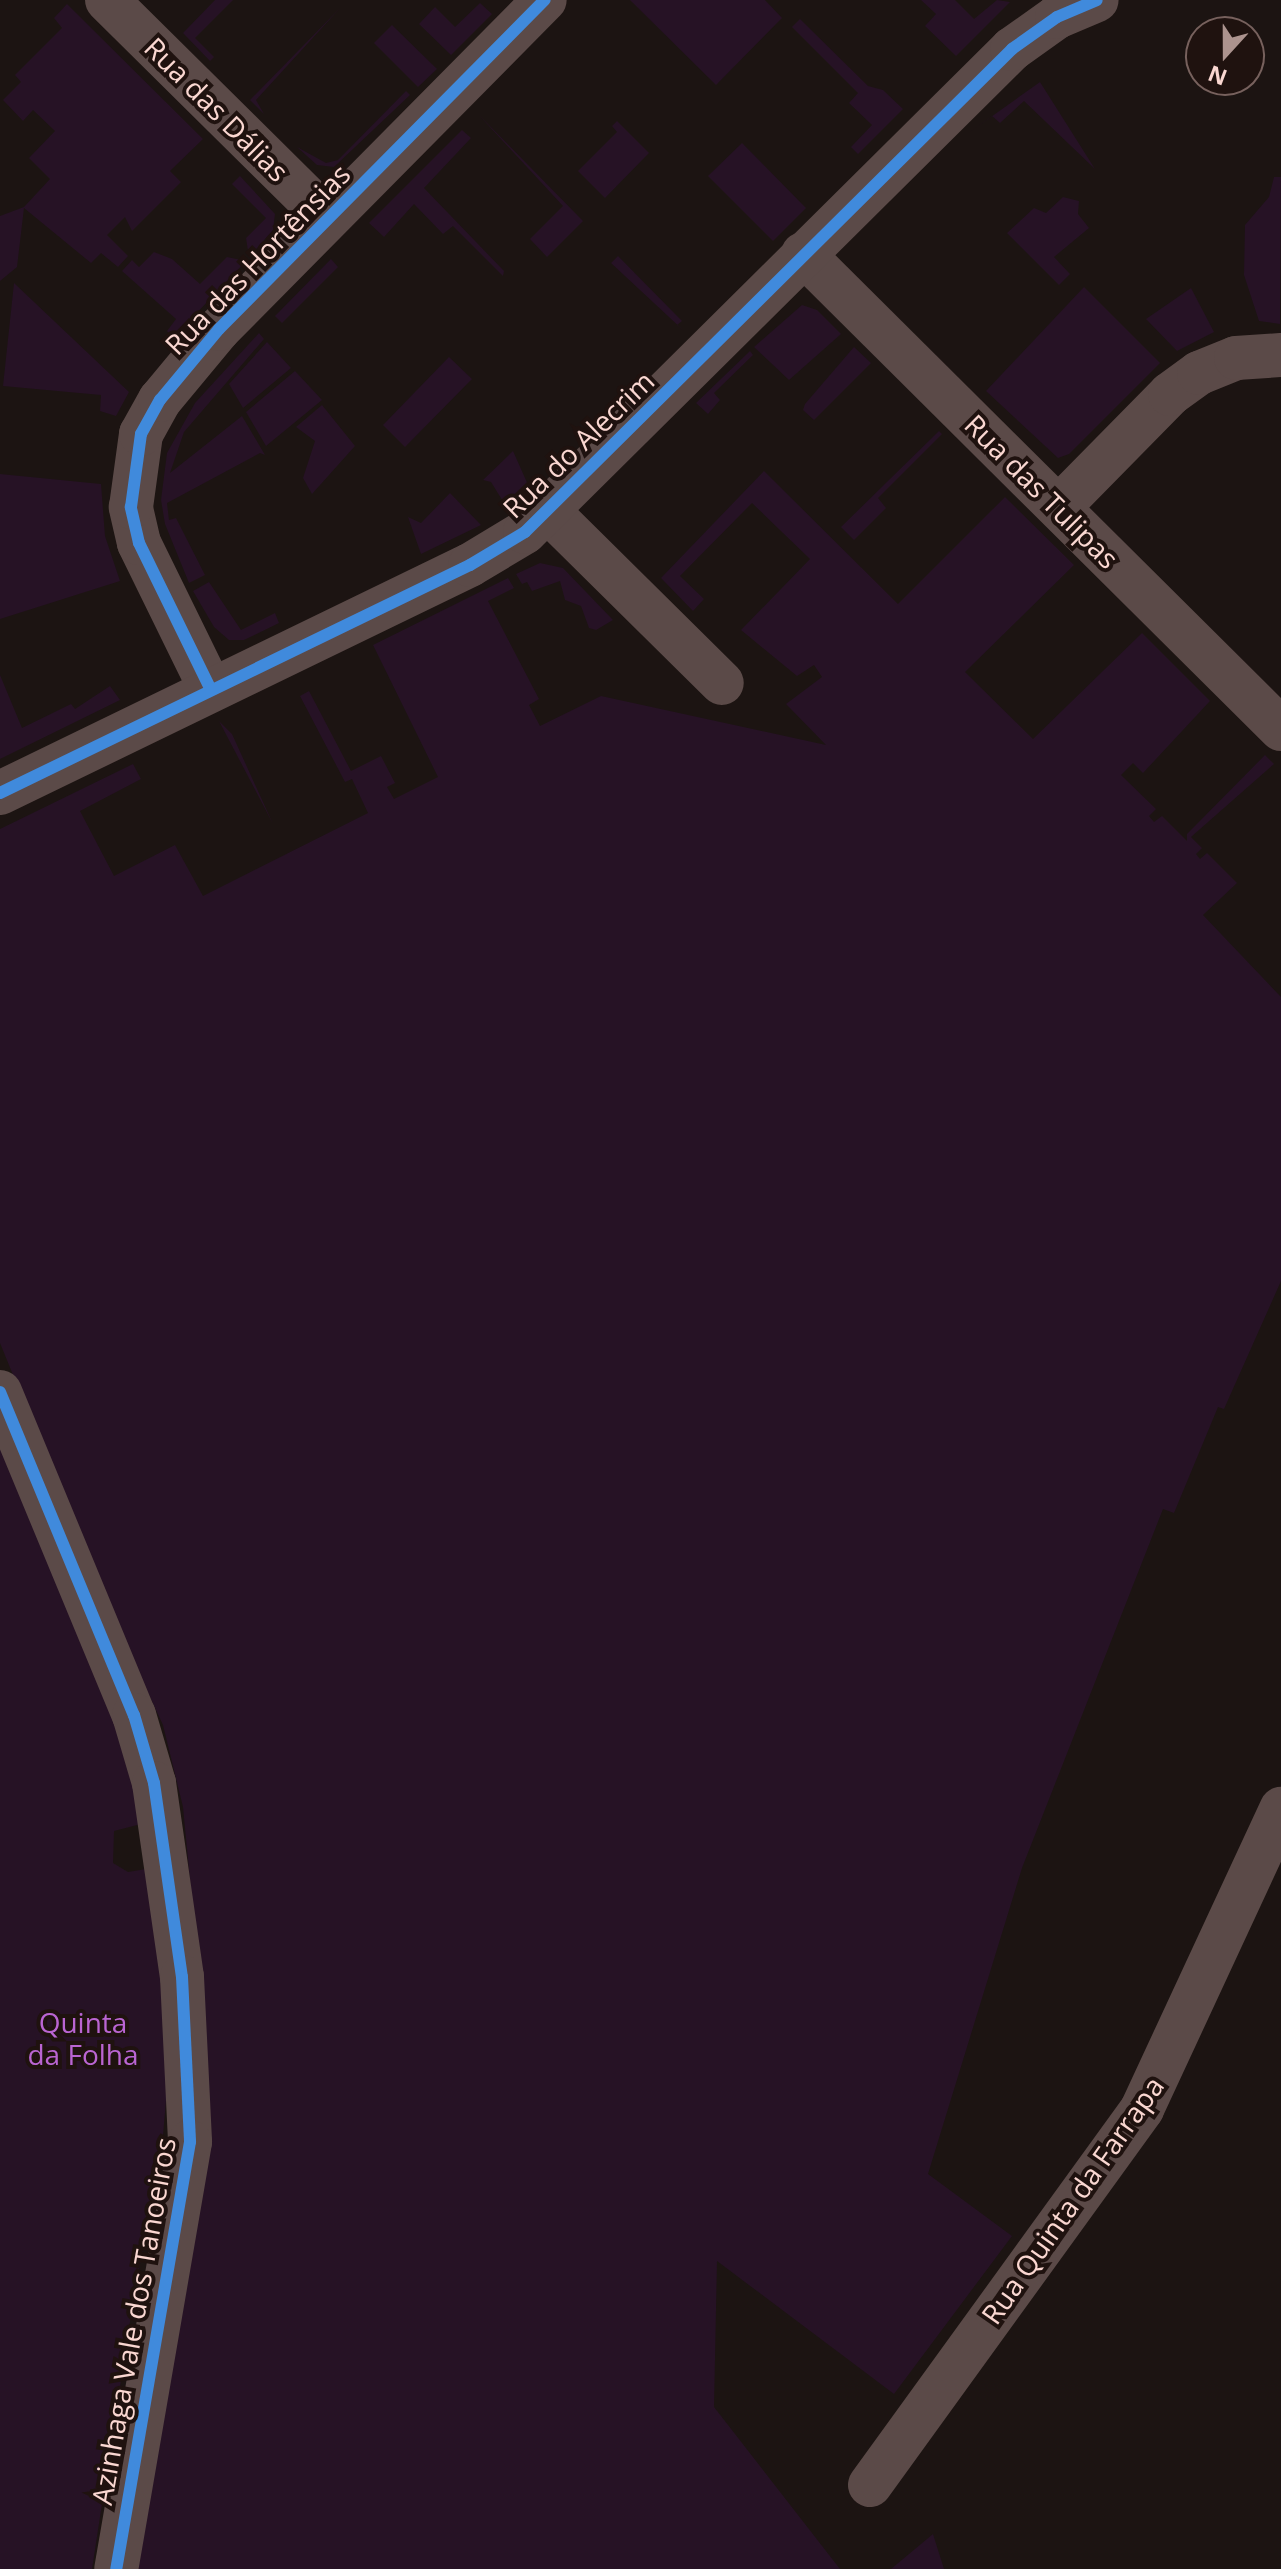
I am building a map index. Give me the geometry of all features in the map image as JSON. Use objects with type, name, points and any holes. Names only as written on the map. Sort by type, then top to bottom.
[{"type":"street","name":"Rua das Dálias","points":[[107,0],[327,218]]},
{"type":"street","name":"Rua das Hortênsias","points":[[211,690],[139,543],[131,507],[141,434],[183,370],[327,218],[545,0]]},
{"type":"street","points":[[1012,49],[1059,0]]},
{"type":"street","name":"Rua do Alecrim","points":[[0,793],[498,550],[549,512],[803,254],[1012,49],[1057,17],[1097,0]]},
{"type":"street","name":"Rua das Tulipas","points":[[803,254],[1281,729]]},
{"type":"street","points":[[1059,507],[1170,394],[1199,373],[1236,358],[1281,355]]},
{"type":"street","points":[[549,512],[722,683]]},
{"type":"street","name":"Azinhaga Vale dos Tanoeiros","points":[[0,1392],[134,1715],[154,1783],[182,1977],[190,2142],[116,2569]]},
{"type":"street","name":"Rua Quinta da Farrapa","points":[[870,2485],[1142,2109],[1281,1809]]},
{"type":"green space","points":[[215,0],[233,0],[195,38],[214,57],[210,61],[183,33]]},
{"type":"green space","points":[[630,0],[765,0],[782,18],[716,85]]},
{"type":"green space","points":[[921,0],[955,0],[974,19],[997,0],[1010,2],[956,56],[925,26],[936,14]]},
{"type":"green space","points":[[480,3],[492,14],[451,55],[419,24],[435,7],[455,27]]},
{"type":"green space","points":[[67,4],[203,139],[170,171],[181,182],[132,231],[125,217],[107,235],[128,256],[118,267],[101,253],[91,263],[24,208],[17,267],[0,281],[0,216],[24,207],[50,179],[29,158],[55,131],[33,110],[23,121],[3,100],[21,82],[15,75],[62,28],[54,18]]},
{"type":"green space","points":[[341,7],[256,100],[264,114],[250,100]]},
{"type":"green space","points":[[800,19],[868,86],[883,90],[903,109],[858,154],[851,147],[872,125],[849,103],[858,93],[792,27]]},
{"type":"green space","points":[[392,25],[437,69],[418,87],[374,43]]},
{"type":"green space","points":[[1040,82],[1095,169],[1024,101],[1000,123],[992,116]]},
{"type":"green space","points":[[406,91],[410,95],[334,167],[317,165],[297,147],[326,163],[338,160]]},
{"type":"green space","points":[[478,114],[583,221],[547,257],[530,239],[563,206]]},
{"type":"green space","points":[[617,121],[649,153],[605,198],[578,171],[617,132],[612,126]]},
{"type":"green space","points":[[462,130],[471,138],[424,188],[504,271],[503,276],[453,226],[443,234],[414,204],[384,237],[369,223]]},
{"type":"green space","points":[[742,143],[806,208],[773,241],[708,176]]},
{"type":"green space","points":[[240,176],[275,214],[273,230],[249,257],[246,238],[266,218],[232,184]]},
{"type":"green space","points":[[1274,177],[1281,177],[1280,324],[1259,321],[1244,275],[1245,225],[1269,197]]},
{"type":"green space","points":[[1063,197],[1079,201],[1078,214],[1089,228],[1054,257],[1070,274],[1059,285],[1007,233],[1034,208],[1046,213]]},
{"type":"green space","points":[[154,252],[172,259],[200,284],[227,257],[246,261],[173,338],[167,331],[176,319],[122,271],[132,260],[139,267]]},
{"type":"green space","points":[[618,256],[682,321],[677,325],[611,263]]},
{"type":"green space","points":[[331,259],[338,267],[282,323],[275,316]]},
{"type":"green space","points":[[14,283],[129,392],[116,416],[100,411],[101,395],[3,386]]},
{"type":"green space","points":[[1084,287],[1160,363],[1069,454],[1058,458],[986,391]]},
{"type":"green space","points":[[1191,288],[1214,332],[1177,351],[1146,319]]},
{"type":"green space","points":[[802,305],[817,310],[841,334],[789,380],[754,347]]},
{"type":"green space","points":[[259,333],[264,339],[184,432],[170,473],[242,416],[265,455],[260,453],[167,503],[169,520],[176,518],[205,575],[189,583],[165,524],[161,500],[167,453],[195,403]]},
{"type":"green space","points":[[267,342],[291,368],[243,408],[229,384]]},
{"type":"green space","points":[[854,347],[871,363],[814,420],[803,410],[805,404]]},
{"type":"green space","points":[[750,351],[753,355],[714,393],[720,400],[708,414],[696,403]]},
{"type":"green space","points":[[449,357],[472,379],[405,447],[383,425]]},
{"type":"green space","points":[[295,371],[322,400],[266,446],[246,412]]},
{"type":"green space","points":[[322,405],[355,446],[312,494],[303,478],[315,441],[296,427]]},
{"type":"green space","points":[[939,431],[942,434],[878,498],[886,508],[854,540],[841,527]]},
{"type":"green space","points":[[513,451],[529,487],[513,502],[509,498],[504,503],[491,482],[483,480]]},
{"type":"green space","points":[[764,471],[898,604],[1005,497],[1074,565],[965,672],[1033,739],[1142,633],[1210,701],[1143,773],[1133,763],[1121,775],[1156,809],[1149,816],[1154,822],[1162,816],[1187,841],[1187,834],[1265,755],[1274,764],[1191,837],[1202,848],[1196,854],[1200,859],[1207,853],[1237,883],[1203,915],[1281,997],[1281,1281],[1224,1409],[1218,1407],[1174,1513],[1163,1509],[1022,1868],[928,2174],[1012,2236],[894,2394],[717,2261],[714,2407],[840,2569],[138,2569],[208,2151],[205,2037],[183,1807],[163,1725],[105,1601],[0,1343],[0,829],[133,764],[141,779],[80,811],[114,876],[175,845],[203,896],[368,813],[352,779],[345,782],[300,696],[309,691],[351,771],[381,756],[395,783],[387,787],[394,799],[438,777],[373,645],[508,578],[514,588],[488,601],[539,699],[529,705],[540,726],[601,696],[826,745],[786,704],[822,677],[814,665],[797,676],[741,630],[810,559],[752,503],[680,576],[704,599],[693,611],[661,578]]},
{"type":"green space","points":[[0,474],[101,484],[105,536],[120,581],[0,619]]},
{"type":"green space","points":[[450,493],[481,525],[421,554],[408,517],[421,523]]},
{"type":"green space","points":[[540,563],[563,568],[613,620],[596,630],[589,628],[581,606],[565,600],[560,581],[532,591],[527,582],[522,584],[516,574]]},
{"type":"green space","points":[[209,582],[241,630],[275,613],[279,623],[244,640],[229,640],[214,627],[193,591]]},
{"type":"green space","points":[[0,675],[22,728],[71,704],[75,709],[110,686],[120,700],[0,759]]},
{"type":"green space","points":[[219,721],[232,734],[273,824],[261,801]]},
{"type":"green space","name":"Quinta da Folha","points":[[0,1430],[125,1731],[141,1824],[114,1831],[113,1863],[128,1872],[146,1869],[165,1999],[168,2077],[161,2159],[135,2289],[92,2569],[0,2569]]},
{"type":"green space","points":[[933,2534],[944,2569],[891,2569]]},
{"type":"cycle path","points":[[211,690],[139,543],[131,507],[141,434],[160,400],[219,329],[545,0]]},
{"type":"cycle path","points":[[0,793],[470,565],[525,532],[1012,49],[1057,17],[1097,0]]},
{"type":"cycle path","points":[[0,1392],[134,1715],[154,1783],[182,1977],[190,2142],[116,2569]]}]
